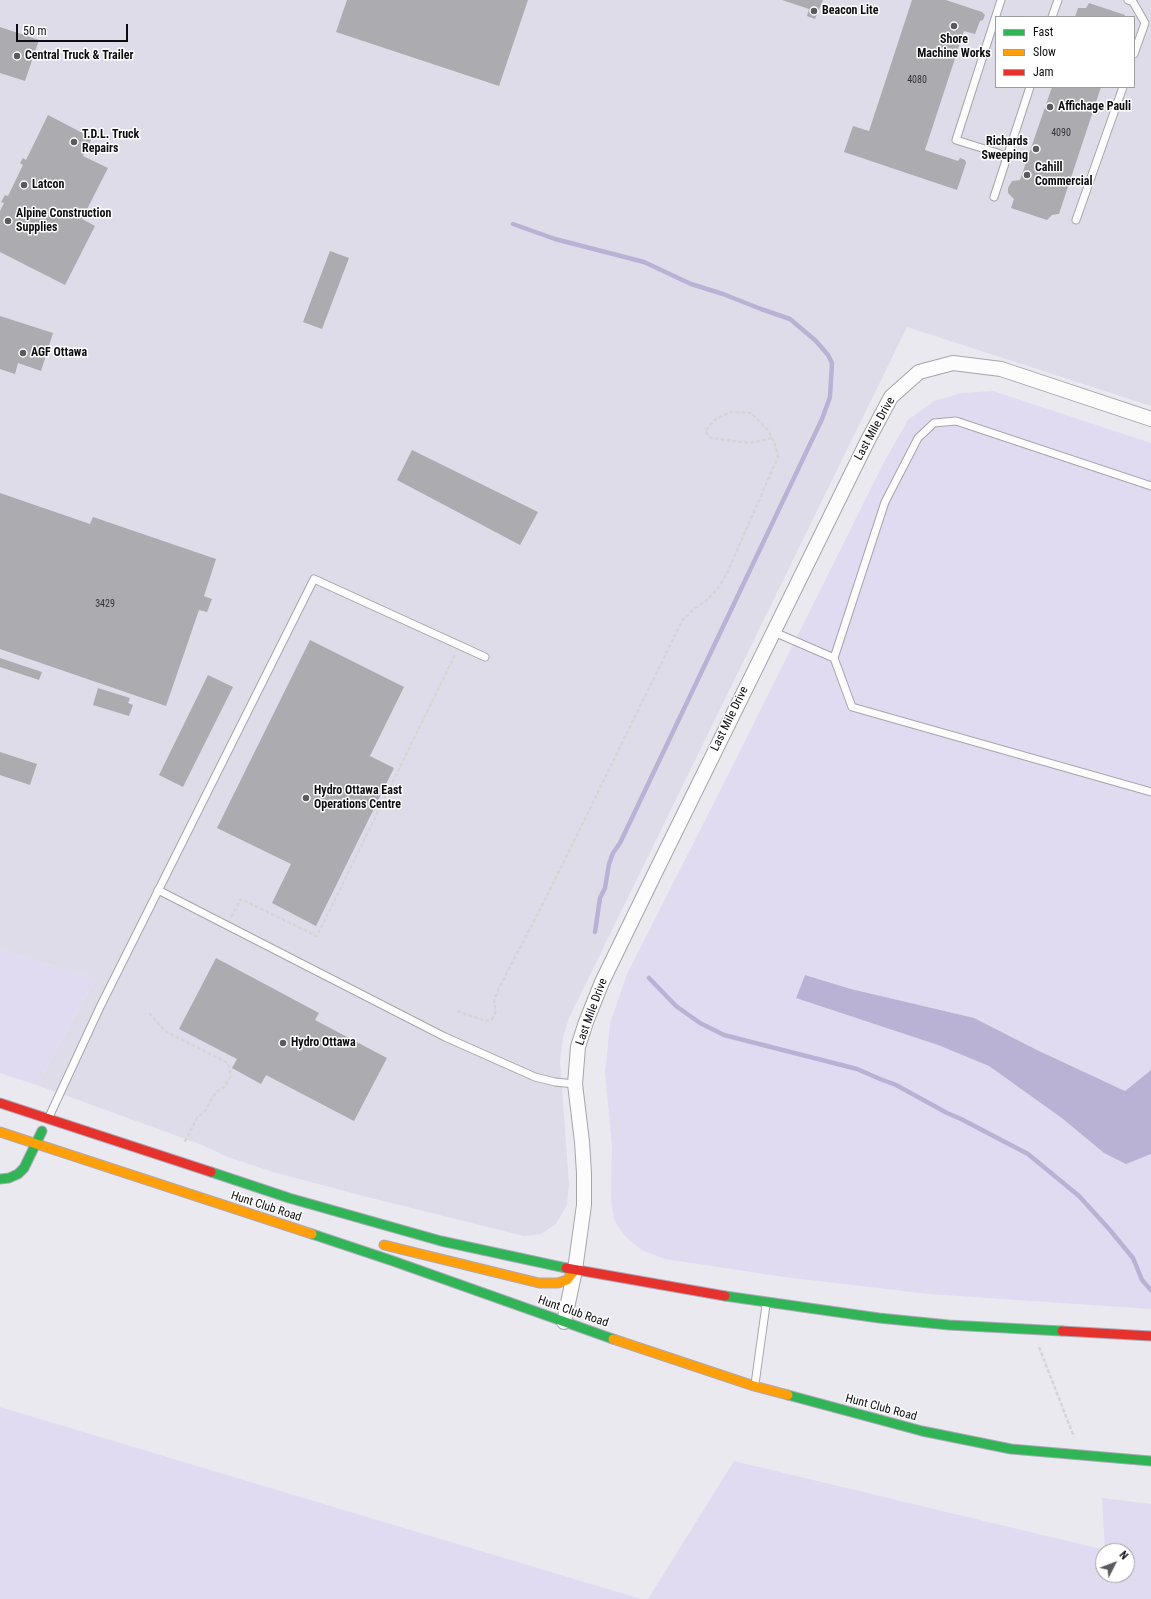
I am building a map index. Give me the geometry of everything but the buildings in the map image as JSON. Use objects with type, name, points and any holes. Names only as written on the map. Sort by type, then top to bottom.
[{"type":"main road","name":"Hunt Club Road","points":[[0,1103],[248,1186],[309,1204],[410,1233],[462,1246],[576,1270],[766,1303],[879,1318],[941,1324],[1151,1336]]},
{"type":"main road","points":[[0,1179],[9,1178],[24,1168],[48,1119]]},
{"type":"main road","name":"Hunt Club Road","points":[[0,1132],[386,1259],[564,1322],[754,1386],[922,1431],[966,1440],[1011,1448],[1082,1456],[1151,1461]]},
{"type":"main road","points":[[231,1208],[252,1210],[334,1231]]},
{"type":"main road","points":[[378,1243],[539,1283],[558,1283],[566,1280],[576,1270]]},
{"type":"street","name":"Last Mile Drive","points":[[564,1322],[576,1270],[584,1205],[584,1173],[575,1084],[578,1047],[602,982],[868,440],[891,397],[919,372],[953,363],[1001,369],[1151,419]]},
{"type":"lane","points":[[996,16],[1001,0]]},
{"type":"lane","points":[[1052,16],[1058,0]]},
{"type":"lane","points":[[1128,0],[1133,2],[1145,23],[1135,51]]},
{"type":"lane","points":[[995,19],[956,140],[1008,156]]},
{"type":"lane","points":[[994,197],[1030,88]]},
{"type":"lane","points":[[1076,220],[1122,88]]},
{"type":"lane","points":[[1151,486],[956,421],[934,423],[918,438],[885,502],[834,658],[852,707],[1151,792]]},
{"type":"lane","points":[[48,1119],[100,1007],[314,579],[485,657]]},
{"type":"lane","points":[[774,632],[834,658]]},
{"type":"lane","points":[[158,890],[445,1037],[535,1077],[555,1082],[575,1084]]},
{"type":"lane","points":[[754,1386],[766,1303]]},
{"type":"path","points":[[458,1011],[486,1021],[492,1019],[496,1011],[494,1002],[499,988],[546,898],[682,621],[694,609],[708,600],[719,587],[728,571],[778,457],[775,444],[772,438],[767,429],[752,413],[731,412],[716,419],[705,432],[711,438],[750,443],[772,438]]},
{"type":"path","points":[[226,924],[241,899],[317,936],[459,646]]},
{"type":"path","points":[[149,1013],[165,1031],[228,1063],[232,1076],[224,1087],[216,1092],[205,1110],[197,1118],[184,1143]]},
{"type":"path","points":[[1032,1329],[1082,1456]]},
{"type":"shaded area","points":[[0,0],[1151,0],[1151,406],[907,327],[569,1018],[563,1038],[560,1061],[569,1184],[567,1205],[556,1224],[541,1234],[524,1236],[273,1172],[228,1157],[202,1145],[37,1085],[95,979],[0,949]]},
{"type":"shaded area","points":[[993,391],[1151,443],[1151,1070],[1125,1091],[973,1018],[851,989],[805,975],[796,997],[938,1045],[989,1066],[1063,1119],[1104,1153],[1148,1156],[1151,1154],[1151,1309],[929,1294],[784,1277],[665,1259],[641,1250],[623,1234],[614,1219],[611,1198],[612,1146],[605,1073],[610,1024],[627,974],[884,462],[908,420],[934,401],[961,393]]},
{"type":"shaded area","points":[[0,949],[95,979],[37,1085],[0,1073]]},
{"type":"shaded area","points":[[805,975],[851,989],[974,1018],[1037,1050],[1125,1091],[1151,1070],[1151,1154],[1126,1164],[1104,1153],[1063,1119],[989,1066],[938,1045],[796,998]]},
{"type":"shaded area","points":[[0,1407],[641,1599],[0,1599]]},
{"type":"shaded area","points":[[734,1461],[1095,1548],[1095,1583],[1135,1583],[1135,1543],[1105,1543],[1102,1498],[1151,1504],[1151,1599],[648,1599]]},
{"type":"waterway","points":[[513,224],[555,239],[644,262],[691,284],[723,294],[790,319],[816,341],[828,355],[832,363],[830,397],[822,419],[620,843],[613,853],[609,864],[605,888],[600,898],[595,932]]},
{"type":"waterway","points":[[649,978],[676,1006],[700,1023],[724,1035],[857,1069],[896,1085],[1028,1154],[1079,1196],[1109,1229],[1133,1258],[1142,1280],[1151,1290]]},
{"type":"traffic: fast","points":[[0,1179],[9,1178],[18,1174],[24,1168],[42,1131]]},
{"type":"traffic: fast","points":[[211,1172],[289,1198],[441,1241],[566,1268]]},
{"type":"traffic: fast","points":[[312,1234],[613,1339]]},
{"type":"traffic: fast","points":[[725,1296],[879,1318],[949,1325],[1062,1331]]},
{"type":"traffic: fast","points":[[788,1395],[922,1431],[1011,1449],[1151,1461]]},
{"type":"traffic: slow","points":[[0,1132],[312,1234]]},
{"type":"traffic: slow","points":[[384,1245],[539,1283],[558,1283],[567,1280],[575,1270]]},
{"type":"traffic: slow","points":[[613,1339],[754,1386],[788,1395]]},
{"type":"traffic: jam","points":[[0,1103],[211,1172]]},
{"type":"traffic: jam","points":[[566,1268],[725,1296]]},
{"type":"traffic: jam","points":[[1062,1331],[1151,1336]]},
{"type":"place","name":"Beacon Lite","points":[[814,11]]},
{"type":"place","name":"Shore Machine Works","points":[[954,26]]},
{"type":"place","name":"Central Truck & Trailer","points":[[17,56]]},
{"type":"place","name":"Affichage Pauli","points":[[1050,107]]},
{"type":"place","name":"T.D.L. Truck Repairs","points":[[74,142]]},
{"type":"place","name":"Richards Sweeping","points":[[1036,149]]},
{"type":"place","name":"Cahill Commercial","points":[[1027,175]]},
{"type":"place","name":"Latcon","points":[[24,185]]},
{"type":"place","name":"Alpine Construction Supplies","points":[[8,221]]},
{"type":"place","name":"AGF Ottawa","points":[[23,353]]},
{"type":"place","name":"Hydro Ottawa East Operations Centre","points":[[306,798]]},
{"type":"place","name":"Hydro Ottawa","points":[[283,1043]]}]
